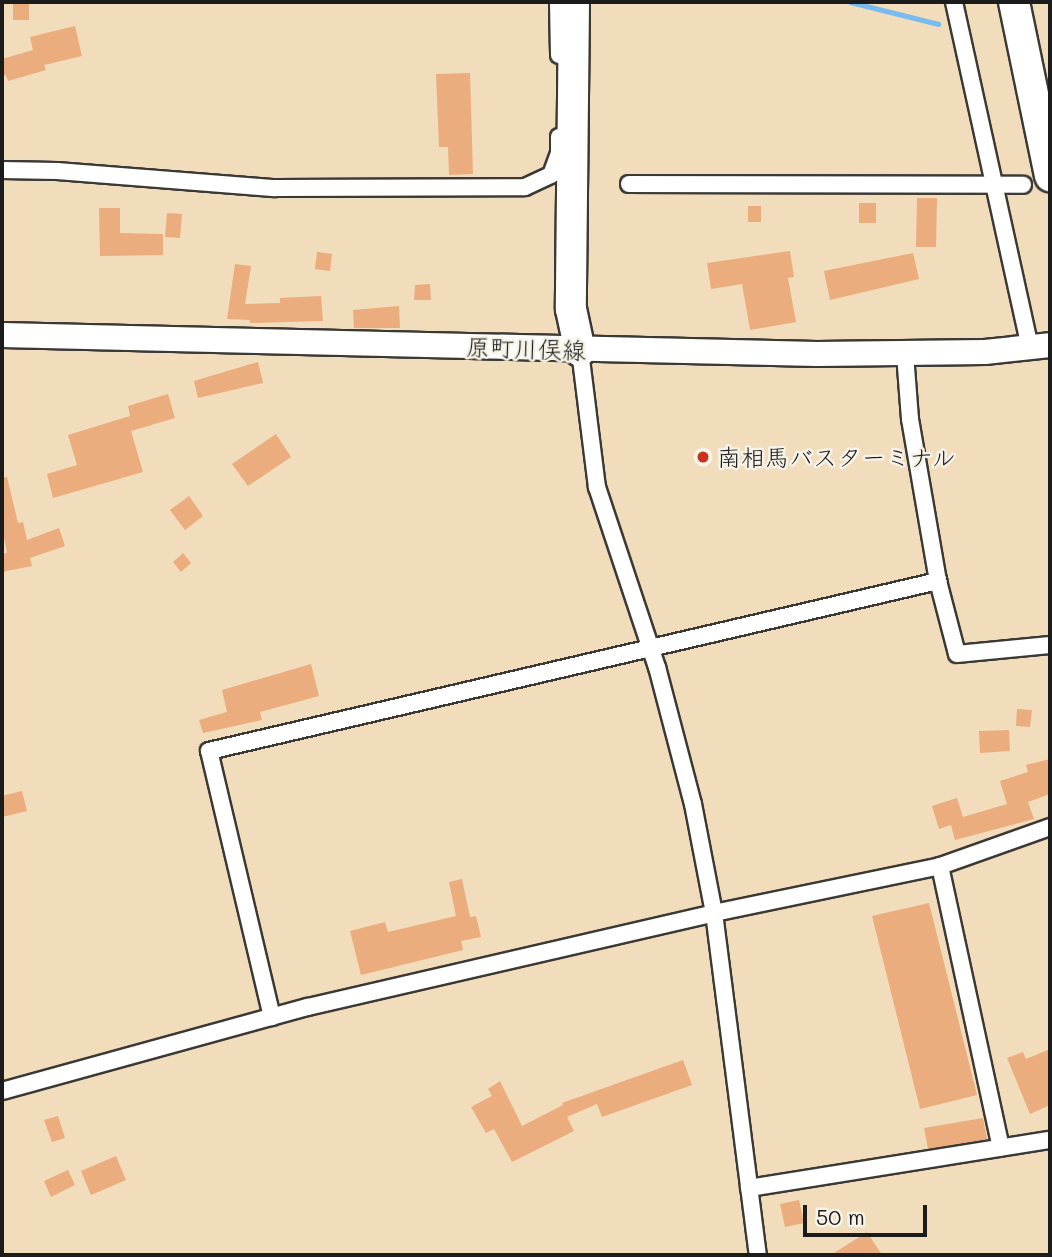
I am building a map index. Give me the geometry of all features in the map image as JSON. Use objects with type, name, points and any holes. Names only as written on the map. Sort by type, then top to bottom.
[{"type":"highway","points":[[574,2],[571,309],[580,351]]},
{"type":"highway","points":[[580,351],[584,310],[590,2]]},
{"type":"highway","points":[[1014,2],[1037,181]]},
{"type":"highway","points":[[1032,2],[1050,148]]},
{"type":"main road","name":"原町川俣線","points":[[2,335],[311,340],[580,351],[905,354],[1040,346]]},
{"type":"street","points":[[2,170],[57,171],[275,188],[525,187],[551,175],[559,153],[558,2]]},
{"type":"street","points":[[954,2],[994,183],[1040,346]]},
{"type":"street","points":[[629,184],[1037,181]]},
{"type":"street","points":[[580,351],[597,487],[650,649],[693,804],[714,913],[758,1255]]},
{"type":"street","points":[[905,354],[910,419],[938,581],[957,654],[1050,645]]},
{"type":"street","points":[[272,1017],[209,751],[938,581]]},
{"type":"street","points":[[2,1091],[272,1017],[714,913],[940,866],[1050,827]]},
{"type":"street","points":[[940,866],[1001,1147]]},
{"type":"street","points":[[749,1188],[1050,1140]]},
{"type":"building","points":[[13,2],[29,2],[29,20],[13,20]]},
{"type":"building","points":[[75,26],[82,56],[44,65],[46,70],[8,81],[6,75],[2,76],[2,59],[33,50],[30,37]]},
{"type":"building","points":[[470,73],[473,174],[449,175],[448,147],[439,147],[436,74]]},
{"type":"building","points":[[917,198],[937,198],[936,247],[916,247]]},
{"type":"building","points":[[859,203],[876,203],[876,223],[859,223]]},
{"type":"building","points":[[748,206],[761,206],[761,222],[748,222]]},
{"type":"building","points":[[99,208],[120,208],[120,233],[163,234],[163,255],[100,256]]},
{"type":"building","points":[[167,213],[182,214],[180,238],[165,237]]},
{"type":"building","points":[[790,251],[794,277],[788,278],[796,322],[750,330],[742,284],[711,289],[707,263]]},
{"type":"building","points":[[317,252],[332,254],[330,271],[315,269]]},
{"type":"building","points":[[913,253],[919,279],[830,300],[824,271]]},
{"type":"building","points":[[235,264],[251,266],[245,304],[280,303],[280,298],[321,296],[323,321],[250,323],[250,320],[227,319]]},
{"type":"building","points":[[430,284],[431,300],[414,300],[415,285]]},
{"type":"building","points":[[399,306],[400,328],[354,328],[353,310]]},
{"type":"building","points":[[258,362],[263,383],[198,398],[194,381]]},
{"type":"building","points":[[168,394],[175,418],[131,431],[143,472],[53,498],[47,474],[77,465],[68,435],[130,416],[128,406]]},
{"type":"building","points":[[276,434],[291,457],[248,486],[232,464]]},
{"type":"building","points":[[7,477],[18,523],[23,522],[27,540],[59,528],[65,546],[30,558],[32,566],[2,572],[2,554],[7,553],[2,527],[2,478]]},
{"type":"building","points":[[189,496],[203,516],[185,530],[170,510]]},
{"type":"building","points":[[183,553],[191,563],[181,572],[173,562]]},
{"type":"building","points":[[311,664],[319,696],[260,712],[262,720],[203,733],[199,720],[227,712],[222,690]]},
{"type":"building","points":[[1017,709],[1032,710],[1030,727],[1016,726]]},
{"type":"building","points":[[1009,730],[1010,751],[980,753],[979,731]]},
{"type":"building","points":[[1050,759],[1050,794],[1028,802],[1034,819],[955,840],[951,825],[939,829],[932,806],[957,798],[963,817],[1007,804],[1000,781],[1028,772],[1026,765]]},
{"type":"building","points":[[22,791],[27,811],[2,817],[2,796]]},
{"type":"building","points":[[462,879],[470,917],[476,916],[481,937],[461,941],[463,950],[361,975],[350,931],[385,922],[388,932],[456,916],[449,882]]},
{"type":"building","points":[[929,903],[977,1095],[920,1109],[872,916]]},
{"type":"building","points":[[1050,1049],[1050,1105],[1030,1114],[1007,1058],[1023,1052],[1026,1059]]},
{"type":"building","points":[[683,1060],[692,1085],[602,1117],[597,1104],[567,1117],[574,1131],[512,1162],[494,1129],[486,1133],[471,1107],[492,1096],[488,1089],[500,1081],[522,1126],[563,1105],[562,1103]]},
{"type":"building","points":[[58,1116],[65,1138],[52,1142],[44,1120]]},
{"type":"building","points":[[983,1118],[987,1139],[928,1149],[924,1128]]},
{"type":"building","points":[[116,1156],[126,1180],[91,1195],[81,1171]]},
{"type":"building","points":[[68,1170],[75,1185],[51,1197],[44,1181]]},
{"type":"building","points":[[799,1200],[804,1223],[785,1227],[780,1204]]},
{"type":"building","points":[[867,1232],[882,1255],[831,1255]]},
{"type":"waterway","points":[[850,2],[938,24]]},
{"type":"place","name":"南相馬バスターミナル","points":[[703,457]]}]
